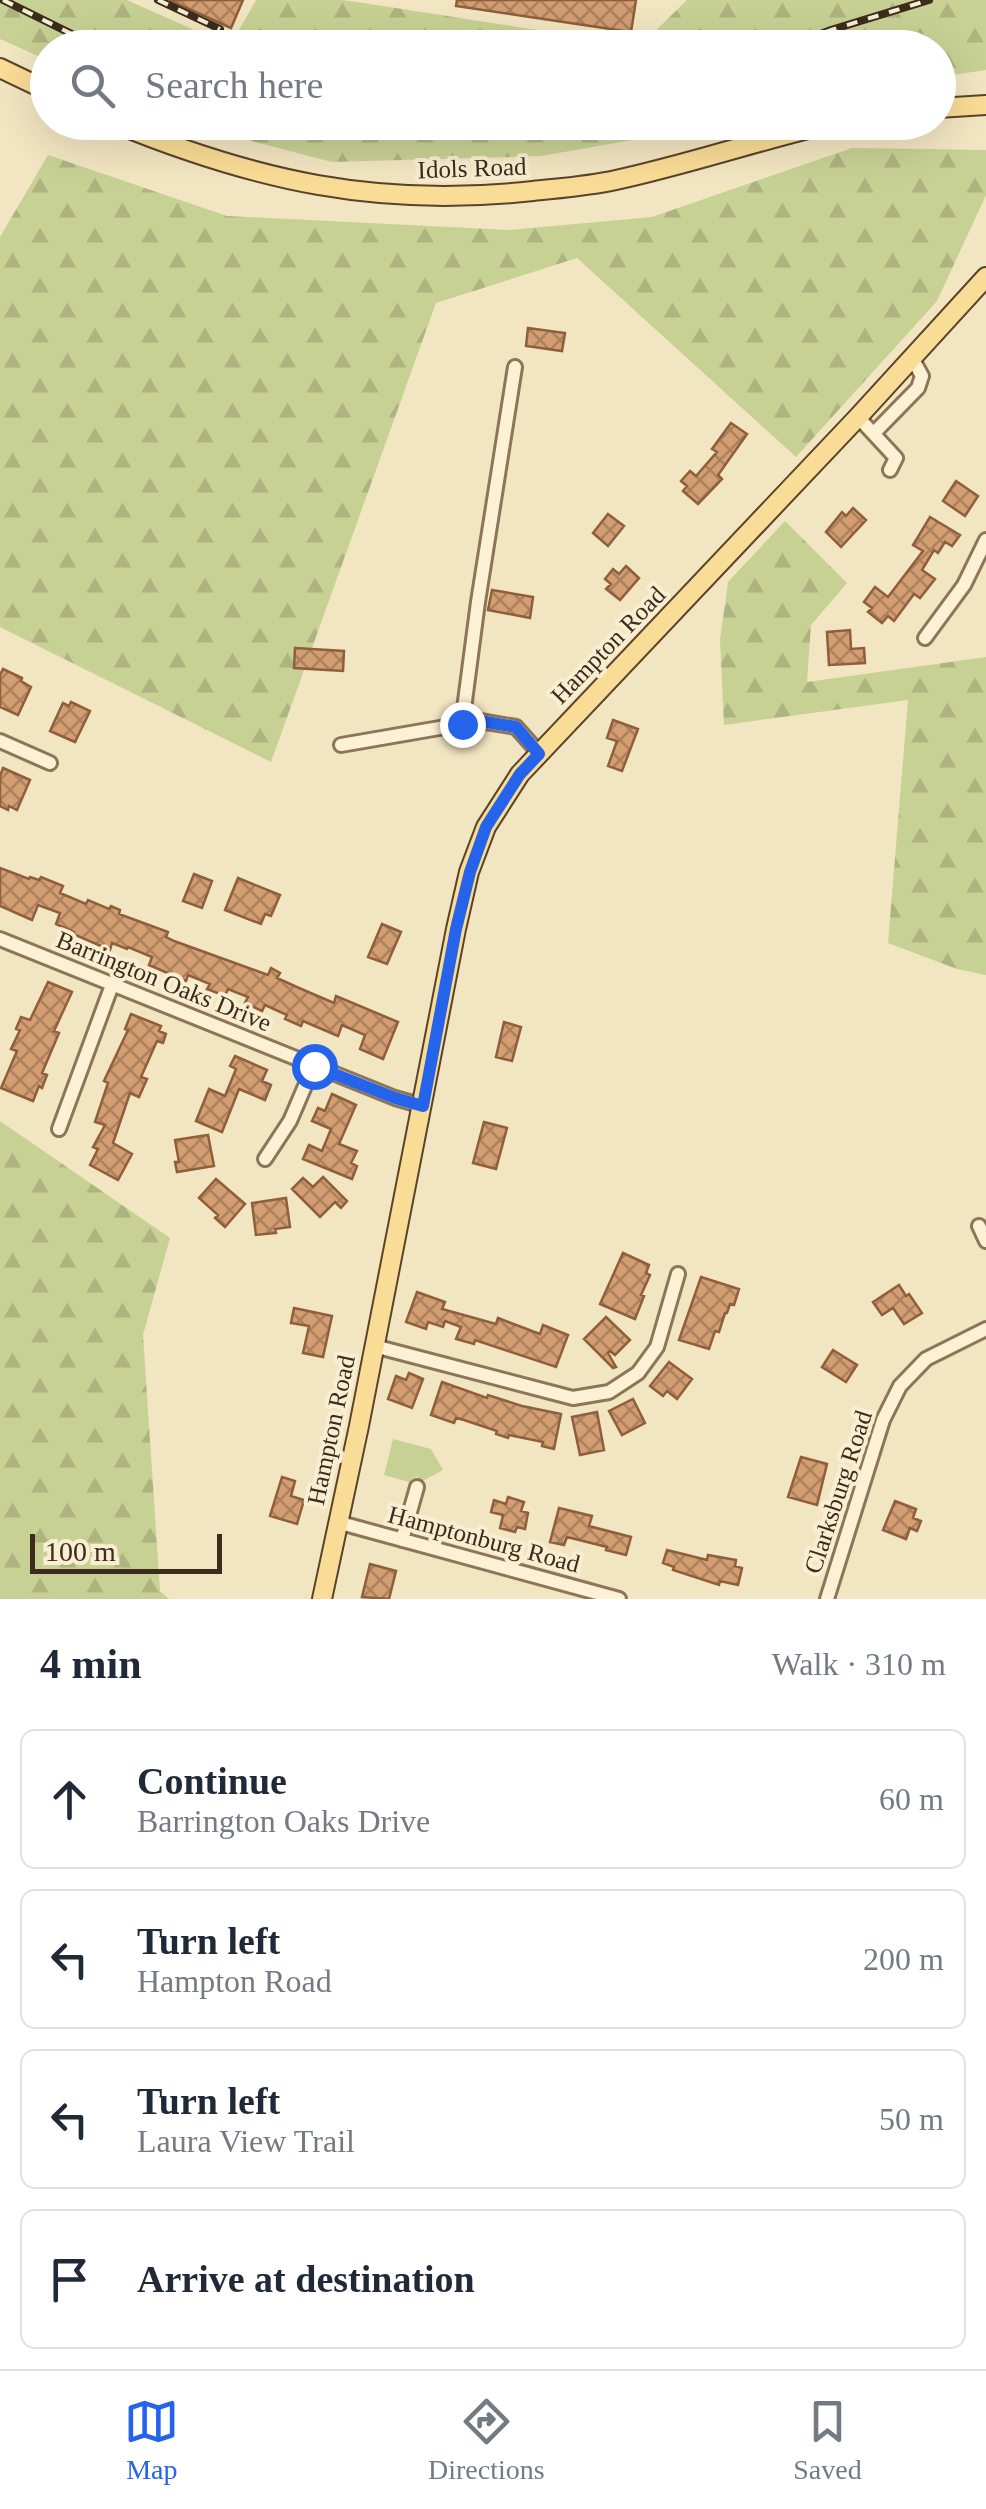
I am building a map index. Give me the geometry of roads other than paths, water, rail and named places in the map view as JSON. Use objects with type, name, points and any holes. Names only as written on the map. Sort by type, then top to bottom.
[{"type":"main road","points":[[0,68],[30,82]]},
{"type":"main road","points":[[956,106],[986,104]]},
{"type":"main road","name":"Idols Road","points":[[158,140],[198,156],[288,181],[336,190],[446,198],[616,180],[763,140]]},
{"type":"main road","name":"Hampton Road","points":[[322,1599],[456,929],[486,827],[520,774],[986,278]]},
{"type":"street","points":[[874,433],[918,388],[922,376],[912,358]]},
{"type":"street","points":[[462,724],[515,367]]},
{"type":"street","points":[[858,418],[896,458],[890,470]]},
{"type":"street","points":[[925,638],[964,585],[986,540]]},
{"type":"street","points":[[341,745],[480,721],[516,727],[539,754]]},
{"type":"street","points":[[0,741],[50,763]]},
{"type":"street","name":"Barrington Oaks Drive","points":[[0,939],[423,1106]]},
{"type":"street","points":[[60,1129],[112,985]]},
{"type":"street","points":[[265,1160],[290,1121],[314,1066]]},
{"type":"street","points":[[979,1226],[986,1241]]},
{"type":"street","points":[[374,1346],[573,1398],[609,1392],[638,1374],[657,1347],[678,1274]]},
{"type":"street","name":"Clarksburg Road","points":[[827,1599],[882,1420],[900,1386],[926,1360],[986,1329]]},
{"type":"street","points":[[402,1540],[416,1487]]},
{"type":"street","name":"Hamptonburg Road","points":[[337,1522],[619,1599]]},
{"type":"railway","points":[[3,0],[64,30]]},
{"type":"railway","points":[[158,0],[220,29]]},
{"type":"railway","points":[[831,30],[929,0]]}]
